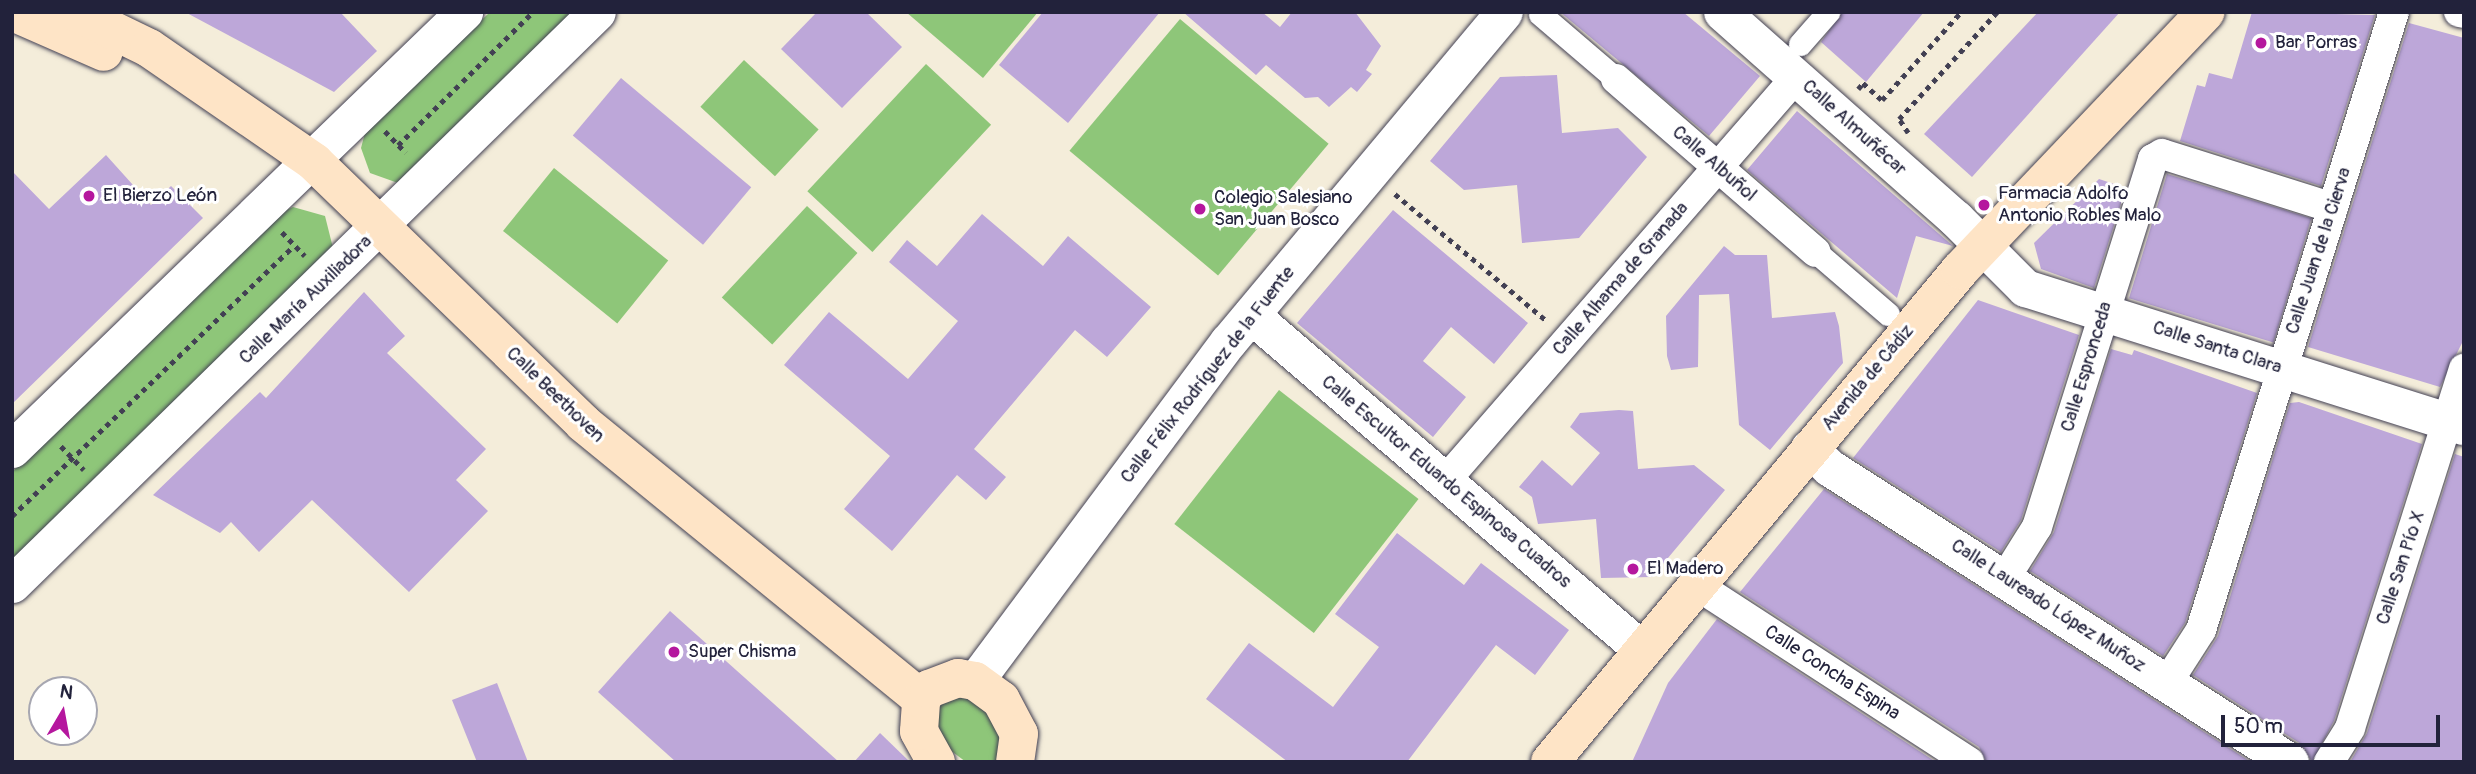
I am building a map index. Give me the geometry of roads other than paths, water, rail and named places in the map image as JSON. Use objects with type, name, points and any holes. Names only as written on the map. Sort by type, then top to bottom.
[{"type":"main road","name":"Calle Beethoven","points":[[13,12],[143,70],[196,84]]},
{"type":"main road","name":"Calle Beethoven","points":[[75,12],[149,48],[196,84],[314,162],[592,431],[921,699]]},
{"type":"main road","name":"Avenida de Cádiz","points":[[1559,759],[1641,649],[1809,448],[1983,248],[2206,12]]},
{"type":"main road","points":[[936,762],[919,731],[921,699],[943,682],[975,681],[1012,718],[1019,734],[1015,762]]},
{"type":"street","points":[[12,449],[314,162],[464,12]]},
{"type":"street","name":"Calle María Auxiliadora","points":[[12,584],[383,226],[597,12]]},
{"type":"street","name":"Calle Almuñécar","points":[[1722,12],[1798,60],[1983,248]]},
{"type":"street","points":[[1798,60],[1828,12]]},
{"type":"street","name":"Calle Juan de la Cierva","points":[[2167,683],[2201,630],[2394,12]]},
{"type":"street","name":"Calle Albuñol","points":[[1522,13],[1616,79],[1888,314]]},
{"type":"street","name":"Calle Félix Rodríguez de la Fuente","points":[[975,681],[1251,315],[1522,13]]},
{"type":"street","name":"Calle Alhama de Granada","points":[[1445,481],[1718,167],[1798,60]]},
{"type":"street","name":"Calle Espronceda","points":[[2005,578],[2037,527],[2153,159],[2162,154],[2333,208]]},
{"type":"street","name":"Calle Santa Clara","points":[[1983,248],[2025,288],[2456,424]]},
{"type":"street","name":"Calle Escultor Eduardo Espinosa Cuadros","points":[[1251,315],[1641,649]]},
{"type":"street","name":"Calle San Pío X","points":[[2329,762],[2350,728],[2456,424],[2464,369]]},
{"type":"street","name":"Calle Laureado López Muñoz","points":[[1809,448],[2290,762]]},
{"type":"street","name":"Calle Concha Espina","points":[[1695,584],[1969,762]]},
{"type":"place","name":"Bar Porras","points":[[2261,43]]},
{"type":"place","name":"El Bierzo León","points":[[89,196]]},
{"type":"place","name":"Farmacia Adolfo Antonio Robles Malo","points":[[1984,205]]},
{"type":"place","name":"Colegio Salesiano San Juan Bosco","points":[[1200,209]]},
{"type":"place","name":"El Madero","points":[[1633,569]]},
{"type":"place","name":"Super Chisma","points":[[674,652]]}]
